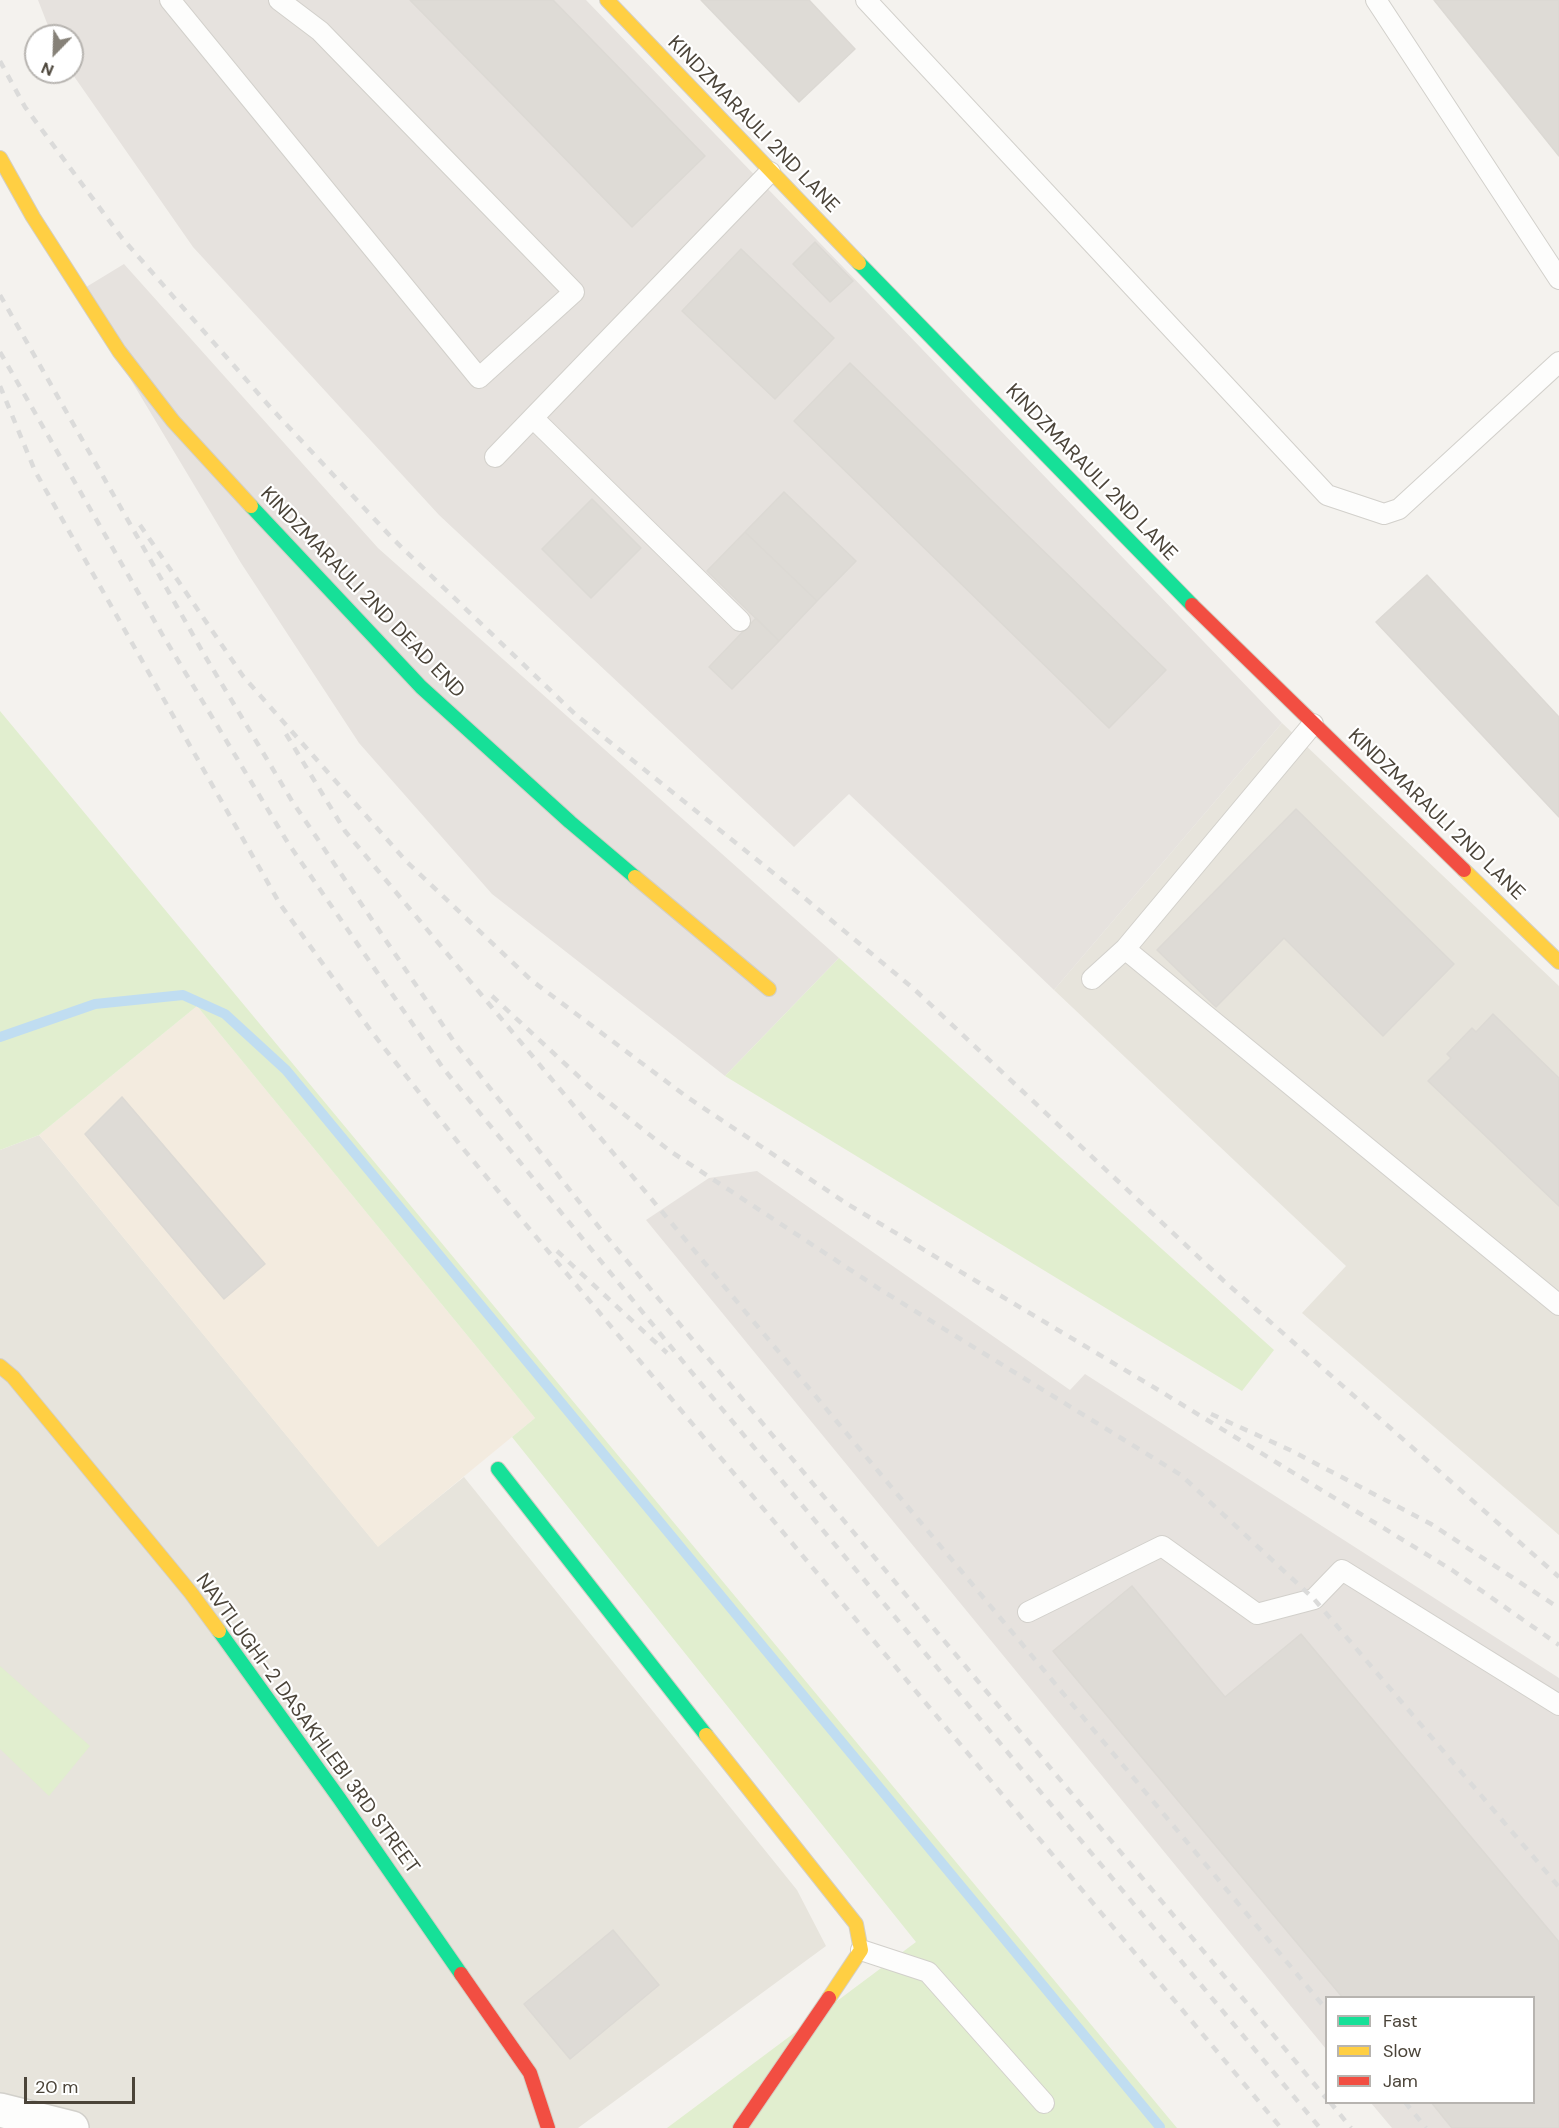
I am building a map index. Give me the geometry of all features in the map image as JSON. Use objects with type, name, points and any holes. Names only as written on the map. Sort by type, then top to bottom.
[{"type":"street","name":"KINDZMARAULI 2ND LANE","points":[[607,0],[770,172],[1229,643],[1559,962]]},
{"type":"street","name":"KINDZMARAULI 2ND DEAD END","points":[[0,158],[33,217],[119,351],[173,422],[277,535],[421,687],[570,822],[769,989]]},
{"type":"street","name":"NAVTLUGHI-2 DASAKHLEBI 3RD STREET","points":[[0,1366],[13,1377],[191,1593],[339,1798],[530,2073],[548,2128]]},
{"type":"street","points":[[498,1469],[856,1924],[861,1950],[740,2128]]},
{"type":"street","points":[[0,2110],[72,2128]]},
{"type":"lane","points":[[170,0],[478,378],[574,292],[320,31],[279,0]]},
{"type":"lane","points":[[866,0],[1327,495],[1384,514],[1399,508],[1559,362]]},
{"type":"lane","points":[[1376,0],[1559,279]]},
{"type":"lane","points":[[495,458],[770,172]]},
{"type":"lane","points":[[533,418],[740,621]]},
{"type":"lane","points":[[1092,979],[1125,949],[1313,723]]},
{"type":"lane","points":[[1125,949],[1559,1305]]},
{"type":"lane","points":[[1028,1612],[1162,1546],[1257,1614],[1314,1599],[1342,1570],[1559,1705]]},
{"type":"lane","points":[[861,1950],[928,1972],[1044,2103]]},
{"type":"shaded area","points":[[38,0],[586,0],[1282,723],[1054,990],[849,794],[794,847],[439,515],[193,247],[79,84],[84,84],[84,24],[47,24]]},
{"type":"shaded area","points":[[124,264],[378,548],[839,958],[725,1076],[492,894],[359,743],[241,563],[78,292]]},
{"type":"shaded area","points":[[1282,723],[1559,986],[1559,1535],[1302,1313],[1346,1266],[1054,990]]},
{"type":"shaded area","points":[[197,1006],[535,1418],[378,1547],[39,1135]]},
{"type":"shaded area","points":[[39,1135],[378,1546],[464,1477],[797,1890],[826,1946],[578,2128],[0,2128],[0,1150]]},
{"type":"shaded area","points":[[757,1171],[1070,1390],[1085,1374],[1559,1678],[1559,2128],[1392,2128],[1372,2104],[1535,2104],[1535,1996],[1325,1996],[1325,2048],[646,1220],[709,1178]]},
{"type":"green space","points":[[0,711],[1177,2128],[667,2128],[916,1942],[512,1437],[535,1418],[197,1006],[39,1135],[0,1150]]},
{"type":"green space","points":[[839,958],[1274,1350],[1242,1391],[725,1076]]},
{"type":"green space","points":[[0,1666],[90,1746],[49,1796],[0,1749]]},
{"type":"building","points":[[410,0],[553,0],[705,156],[632,227]]},
{"type":"building","points":[[701,0],[809,0],[855,49],[799,102]]},
{"type":"building","points":[[1434,0],[1559,0],[1559,156]]},
{"type":"building","points":[[815,242],[853,281],[830,302],[793,264]]},
{"type":"building","points":[[741,249],[834,338],[775,399],[682,311]]},
{"type":"building","points":[[850,363],[1166,670],[1109,728],[794,421]]},
{"type":"building","points":[[784,492],[856,561],[817,601],[745,532]]},
{"type":"building","points":[[592,499],[641,548],[591,598],[542,549]]},
{"type":"building","points":[[745,532],[817,601],[779,641],[707,571]]},
{"type":"building","points":[[1427,575],[1559,717],[1559,817],[1376,622]]},
{"type":"building","points":[[756,618],[779,641],[732,689],[709,667]]},
{"type":"building","points":[[1296,809],[1454,964],[1383,1036],[1284,938],[1216,1007],[1157,950]]},
{"type":"building","points":[[1493,1014],[1559,1078],[1559,1206],[1428,1081],[1451,1058],[1447,1054],[1472,1028],[1476,1032]]},
{"type":"building","points":[[122,1097],[265,1264],[224,1299],[85,1134]]},
{"type":"building","points":[[1132,1586],[1225,1697],[1301,1634],[1559,1942],[1559,2128],[1452,2128],[1433,2104],[1535,2104],[1535,1996],[1341,1996],[1053,1651]]},
{"type":"building","points":[[613,1930],[659,1985],[570,2059],[524,2004]]},
{"type":"waterway","points":[[0,1037],[95,1004],[183,995],[225,1014],[286,1070],[1160,2127]]},
{"type":"railway","points":[[0,61],[25,107],[122,238],[271,408],[393,539],[575,714],[914,989],[1224,1281],[1559,1577]]},
{"type":"railway","points":[[0,295],[205,656],[292,801],[457,1046],[602,1231],[1325,2097]]},
{"type":"railway","points":[[0,352],[162,634],[288,843],[443,1068],[703,1386],[1320,2128]]},
{"type":"railway","points":[[0,386],[35,471],[280,904],[371,1031],[517,1214],[1281,2128]]},
{"type":"railway","points":[[140,525],[243,676],[407,862],[531,980],[687,1097],[849,1205],[1155,1388],[1452,1570],[1559,1645]]},
{"type":"railway","points":[[286,734],[345,831],[1325,2008]]},
{"type":"railway","points":[[492,996],[590,1087],[670,1151],[881,1290],[1181,1475],[1314,1599],[1559,1887]]},
{"type":"railway","points":[[557,1251],[667,1353]]},
{"type":"railway","points":[[1211,1414],[1290,1450],[1431,1524],[1559,1608]]},
{"type":"railway","points":[[1332,2104],[1351,2128]]},
{"type":"railway","points":[[1407,2104],[1426,2128]]},
{"type":"traffic: fast","points":[[859,263],[1192,605]]},
{"type":"traffic: fast","points":[[251,506],[421,687],[570,822],[635,877]]},
{"type":"traffic: fast","points":[[498,1469],[706,1735]]},
{"type":"traffic: fast","points":[[219,1631],[461,1974]]},
{"type":"traffic: slow","points":[[607,0],[859,263]]},
{"type":"traffic: slow","points":[[0,158],[33,217],[119,351],[173,421],[251,506]]},
{"type":"traffic: slow","points":[[1464,870],[1559,962]]},
{"type":"traffic: slow","points":[[635,877],[769,989]]},
{"type":"traffic: slow","points":[[0,1366],[13,1377],[191,1593],[219,1631]]},
{"type":"traffic: slow","points":[[706,1735],[856,1924],[861,1950],[829,1998]]},
{"type":"traffic: jam","points":[[1192,605],[1464,870]]},
{"type":"traffic: jam","points":[[461,1974],[530,2073],[548,2128]]},
{"type":"traffic: jam","points":[[740,2128],[829,1998]]}]
